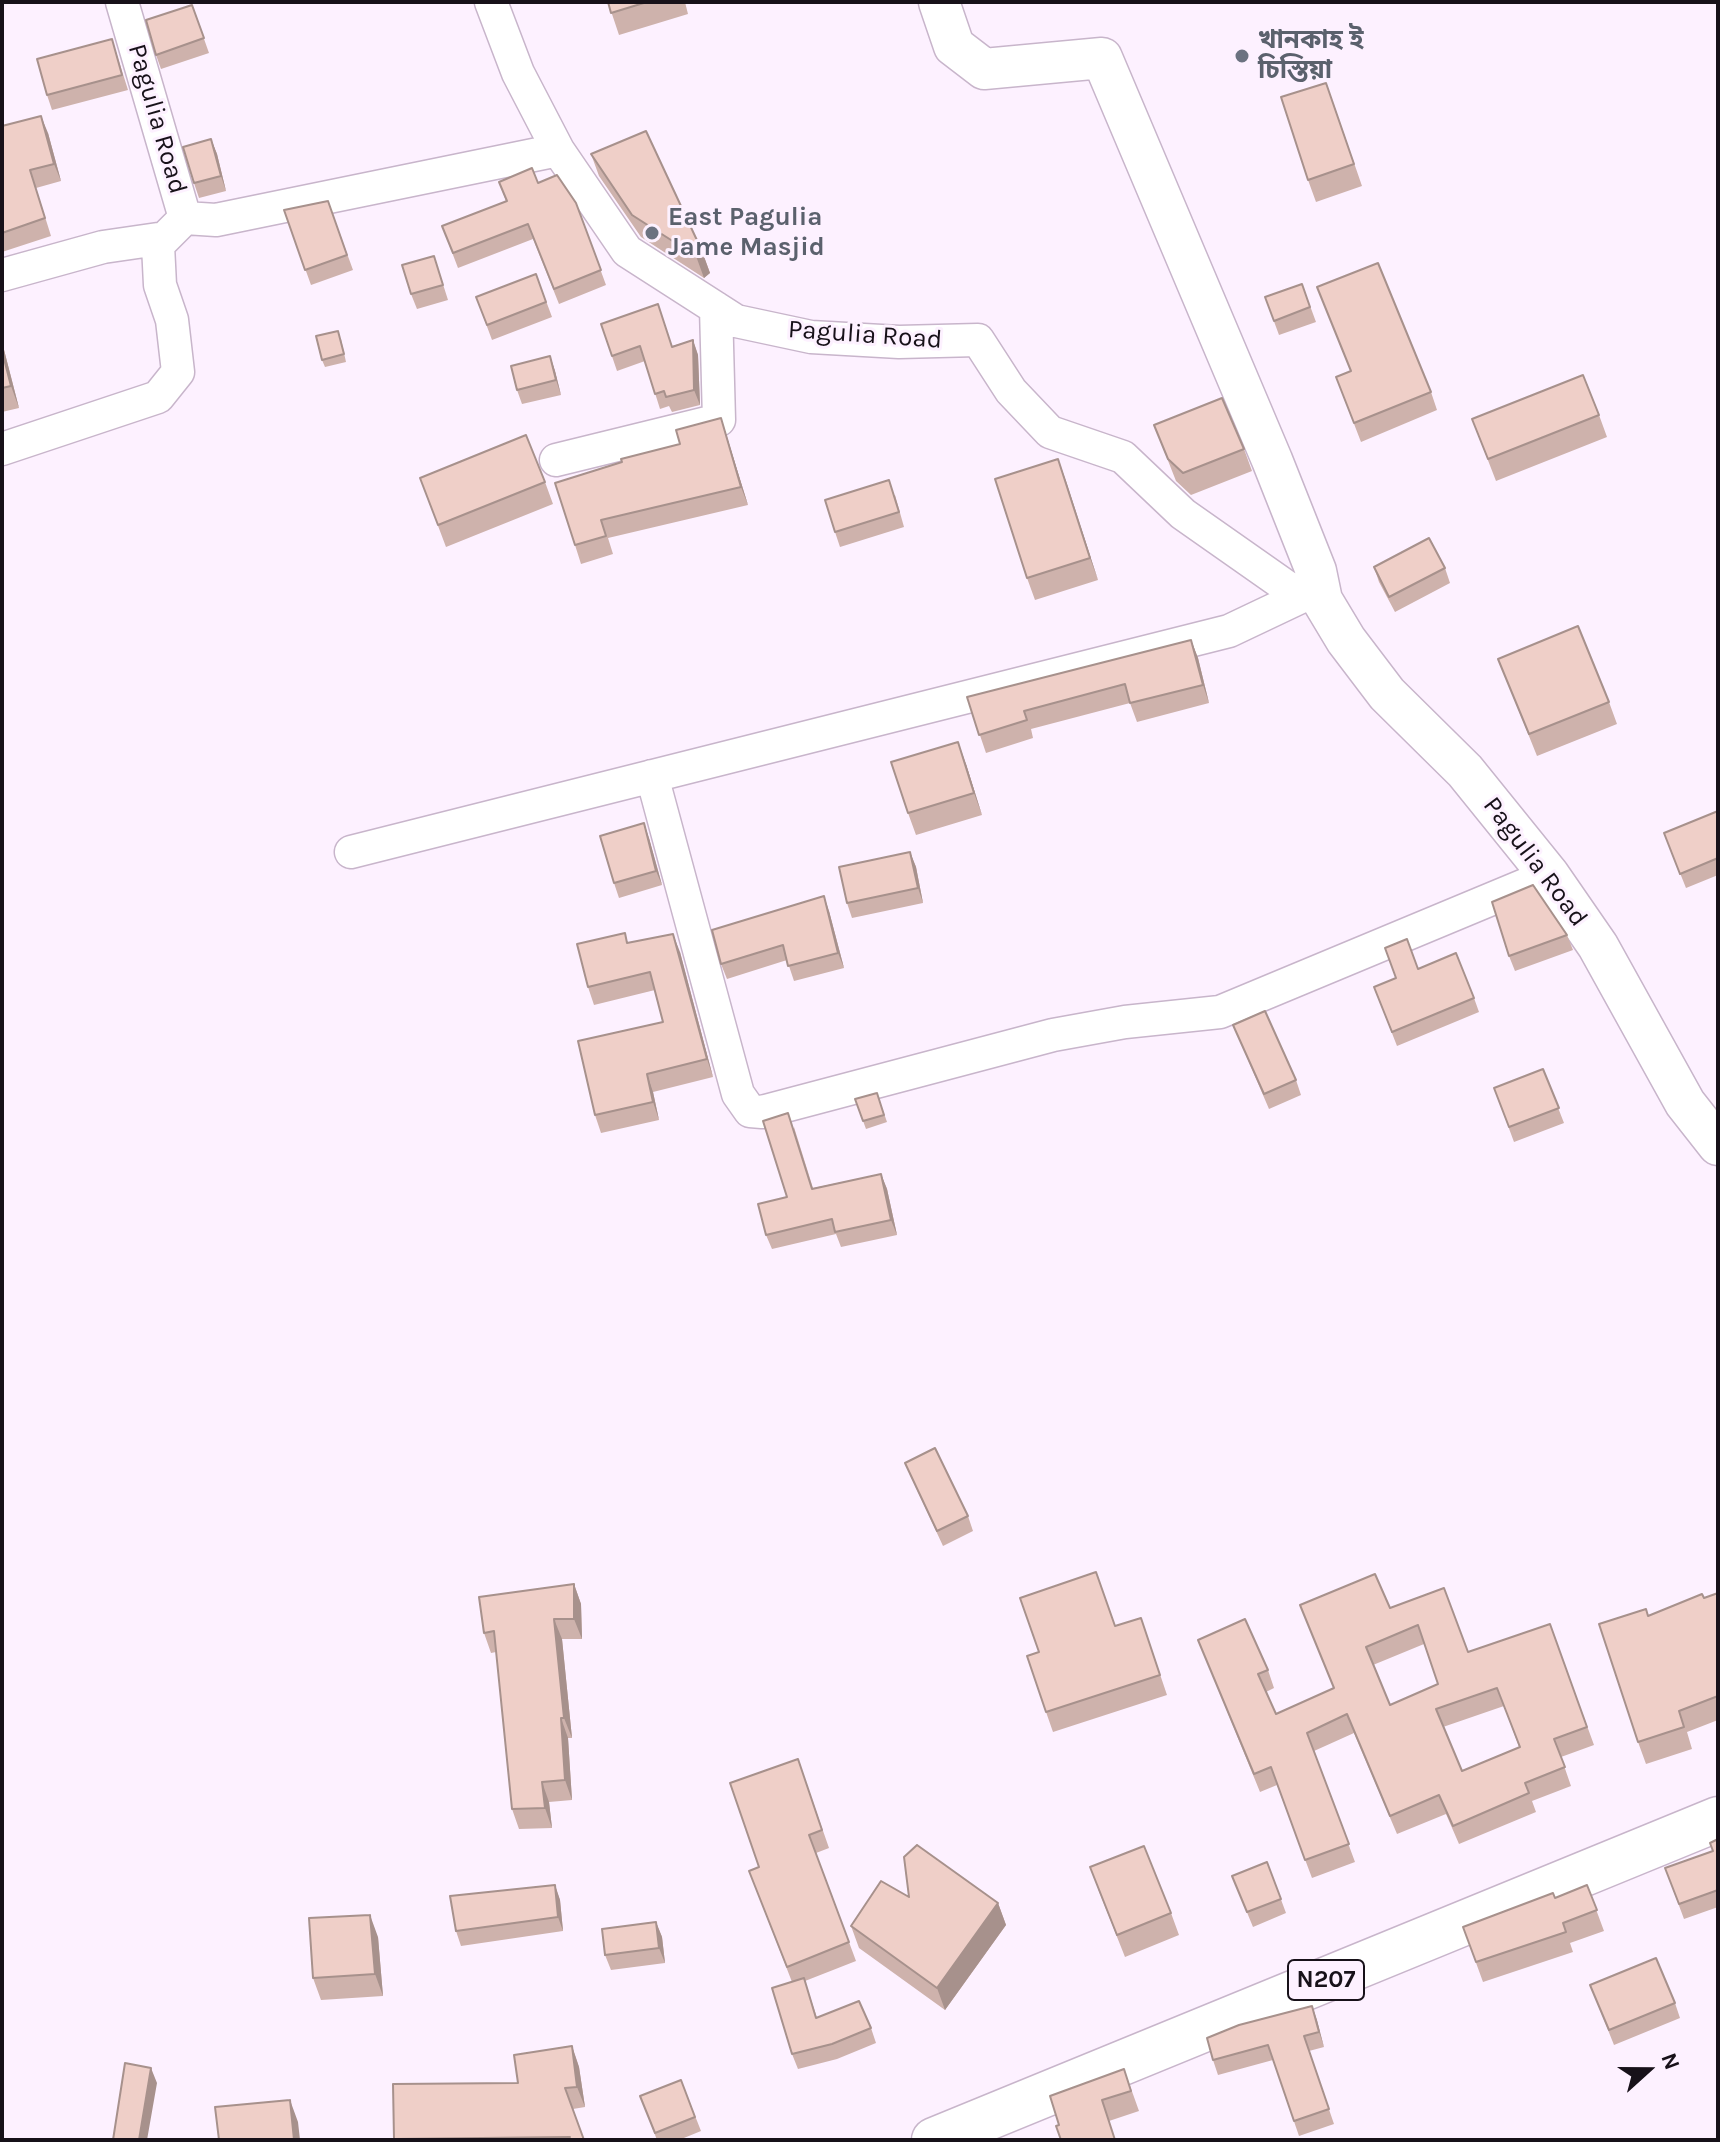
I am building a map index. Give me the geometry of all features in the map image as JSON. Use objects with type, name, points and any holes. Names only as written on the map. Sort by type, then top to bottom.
[{"type":"highway","name":"N207","points":[[934,2140],[1718,1819]]},
{"type":"street","name":"Pagulia Road","points":[[122,2],[175,228],[558,150],[627,251],[736,321],[811,337],[899,342],[978,340],[1011,391],[1050,432],[1123,457],[1183,514],[1287,587],[1315,597],[1387,694],[1465,771],[1549,875],[1598,946],[1685,1103],[1718,1145]]},
{"type":"street","points":[[491,2],[518,73],[558,150]]},
{"type":"street","name":"Pagulia Road","points":[[939,2],[954,46],[984,69],[1102,58],[1316,571],[1315,597]]},
{"type":"street","points":[[2,275],[175,228]]},
{"type":"street","points":[[2,449],[158,397],[178,372],[172,320],[160,285],[158,245],[175,228]]},
{"type":"street","points":[[556,460],[719,420],[716,308]]},
{"type":"street","points":[[351,852],[1229,631],[1315,597]]},
{"type":"street","points":[[652,776],[738,1094],[750,1111],[762,1112],[1053,1035],[1125,1022],[1220,1012],[1549,875]]},
{"type":"building","points":[[608,2],[647,2],[611,13]]},
{"type":"building","points":[[192,5],[204,38],[156,55],[146,20]]},
{"type":"building","points":[[112,39],[122,75],[47,95],[37,59]]},
{"type":"building","points":[[1326,83],[1354,164],[1308,180],[1281,97]]},
{"type":"building","points":[[41,116],[54,164],[30,170],[45,218],[2,233],[2,126]]},
{"type":"building","points":[[646,131],[702,251],[696,256],[632,215],[591,154]]},
{"type":"building","points":[[211,139],[221,176],[194,183],[183,147]]},
{"type":"building","points":[[532,168],[538,183],[557,175],[576,203],[601,270],[554,289],[528,224],[453,253],[442,226],[507,201],[499,182]]},
{"type":"building","points":[[328,201],[347,255],[305,270],[284,210]]},
{"type":"building","points":[[434,256],[443,285],[411,294],[402,265]]},
{"type":"building","points":[[1378,263],[1431,392],[1354,423],[1336,377],[1351,371],[1317,287]]},
{"type":"building","points":[[536,274],[546,302],[487,325],[476,297]]},
{"type":"building","points":[[1302,284],[1310,307],[1274,321],[1265,297]]},
{"type":"building","points":[[658,304],[672,347],[693,340],[694,390],[666,397],[664,391],[655,394],[640,346],[612,356],[601,324]]},
{"type":"building","points":[[338,331],[344,354],[322,360],[316,336]]},
{"type":"building","points":[[2,351],[11,386],[2,388]]},
{"type":"building","points":[[550,356],[556,380],[517,390],[511,366]]},
{"type":"building","points":[[1583,375],[1599,415],[1488,459],[1472,419]]},
{"type":"building","points":[[1222,398],[1244,449],[1183,473],[1168,459],[1154,425]]},
{"type":"building","points":[[721,418],[741,487],[601,520],[606,536],[575,545],[555,483],[622,462],[621,459],[680,444],[676,430]]},
{"type":"building","points":[[526,435],[545,482],[438,525],[420,478]]},
{"type":"building","points":[[1058,459],[1090,558],[1027,578],[995,479]]},
{"type":"building","points":[[889,480],[899,512],[835,532],[825,500]]},
{"type":"building","points":[[1429,538],[1445,568],[1389,597],[1374,567]]},
{"type":"building","points":[[1578,626],[1609,702],[1529,734],[1498,659]]},
{"type":"building","points":[[1191,640],[1203,685],[1130,703],[1125,684],[1024,711],[1027,720],[979,735],[967,697]]},
{"type":"building","points":[[958,742],[974,793],[908,813],[891,762]]},
{"type":"building","points":[[1718,811],[1718,858],[1680,874],[1664,833]]},
{"type":"building","points":[[644,823],[656,871],[614,883],[600,836]]},
{"type":"building","points":[[910,852],[918,888],[847,903],[839,867]]},
{"type":"building","points":[[1533,885],[1567,935],[1509,956],[1492,902]]},
{"type":"building","points":[[824,896],[838,953],[788,966],[783,945],[721,964],[712,930]]},
{"type":"building","points":[[625,933],[627,943],[673,934],[707,1059],[647,1074],[653,1102],[595,1115],[578,1041],[663,1022],[650,972],[588,987],[577,944]]},
{"type":"building","points":[[1407,939],[1418,969],[1456,953],[1474,998],[1392,1032],[1374,987],[1396,978],[1385,948]]},
{"type":"building","points":[[1265,1011],[1296,1080],[1264,1094],[1233,1025]]},
{"type":"building","points":[[1543,1069],[1559,1108],[1509,1127],[1494,1088]]},
{"type":"building","points":[[877,1093],[884,1115],[863,1121],[855,1099]]},
{"type":"building","points":[[788,1113],[812,1189],[881,1174],[891,1220],[835,1232],[832,1219],[766,1235],[758,1204],[787,1197],[763,1121]]},
{"type":"building","points":[[935,1448],[968,1516],[937,1531],[905,1463]]},
{"type":"building","points":[[1096,1572],[1115,1626],[1141,1618],[1160,1675],[1046,1712],[1027,1656],[1039,1652],[1020,1598]]},
{"type":"building","points":[[1375,1574],[1390,1608],[1444,1588],[1468,1652],[1550,1624],[1587,1727],[1554,1739],[1565,1767],[1525,1783],[1529,1793],[1453,1826],[1439,1795],[1390,1816],[1347,1714],[1307,1733],[1349,1844],[1305,1860],[1271,1767],[1254,1774],[1198,1640],[1245,1619],[1268,1670],[1258,1674],[1276,1714],[1334,1688],[1300,1605]],"holes":[[[1418,1625],[1438,1684],[1390,1705],[1366,1647]],[[1497,1688],[1520,1747],[1462,1771],[1436,1709]]]},
{"type":"building","points":[[574,1584],[574,1619],[554,1619],[564,1718],[561,1718],[565,1780],[542,1782],[545,1808],[512,1809],[494,1631],[484,1633],[479,1597]]},
{"type":"building","points":[[1718,1593],[1718,1696],[1679,1711],[1684,1727],[1638,1742],[1599,1624],[1646,1609],[1648,1616],[1702,1594],[1704,1598]]},
{"type":"building","points":[[798,1759],[822,1830],[809,1835],[849,1942],[787,1967],[749,1871],[759,1867],[730,1783]]},
{"type":"building","points":[[1718,1839],[1718,1890],[1679,1904],[1665,1868],[1713,1851],[1710,1843]]},
{"type":"building","points":[[917,1845],[998,1903],[937,1988],[851,1926],[881,1881],[909,1897],[904,1857]]},
{"type":"building","points":[[1144,1846],[1171,1913],[1117,1935],[1090,1867]]},
{"type":"building","points":[[1267,1862],[1281,1899],[1247,1912],[1232,1876]]},
{"type":"building","points":[[555,1885],[558,1917],[456,1931],[450,1896]]},
{"type":"building","points":[[1587,1885],[1597,1910],[1563,1923],[1566,1932],[1476,1962],[1463,1927],[1553,1893],[1555,1898]]},
{"type":"building","points":[[370,1915],[375,1974],[313,1978],[309,1918]]},
{"type":"building","points":[[656,1922],[659,1948],[605,1955],[602,1929]]},
{"type":"building","points":[[1656,1958],[1675,2003],[1609,2030],[1590,1985]]},
{"type":"building","points":[[804,1978],[816,2018],[859,2001],[871,2028],[832,2044],[792,2054],[772,1988]]},
{"type":"building","points":[[1312,2006],[1319,2032],[1304,2036],[1329,2109],[1294,2121],[1268,2045],[1213,2060],[1207,2038],[1239,2025]]},
{"type":"building","points":[[572,2046],[577,2087],[565,2088],[584,2140],[560,2140],[570,2137],[394,2139],[393,2084],[518,2083],[514,2055]]},
{"type":"building","points":[[125,2063],[151,2068],[139,2140],[113,2140]]},
{"type":"building","points":[[1124,2069],[1131,2091],[1102,2100],[1115,2140],[1061,2140],[1050,2096]]},
{"type":"building","points":[[681,2080],[695,2117],[655,2133],[640,2096]]},
{"type":"building","points":[[290,2100],[294,2140],[219,2140],[215,2107]]},
{"type":"place","name":"খানকাহ ই চিস্তিয়া","points":[[1242,56]]},
{"type":"place","name":"East Pagulia Jame Masjid","points":[[652,233]]}]
